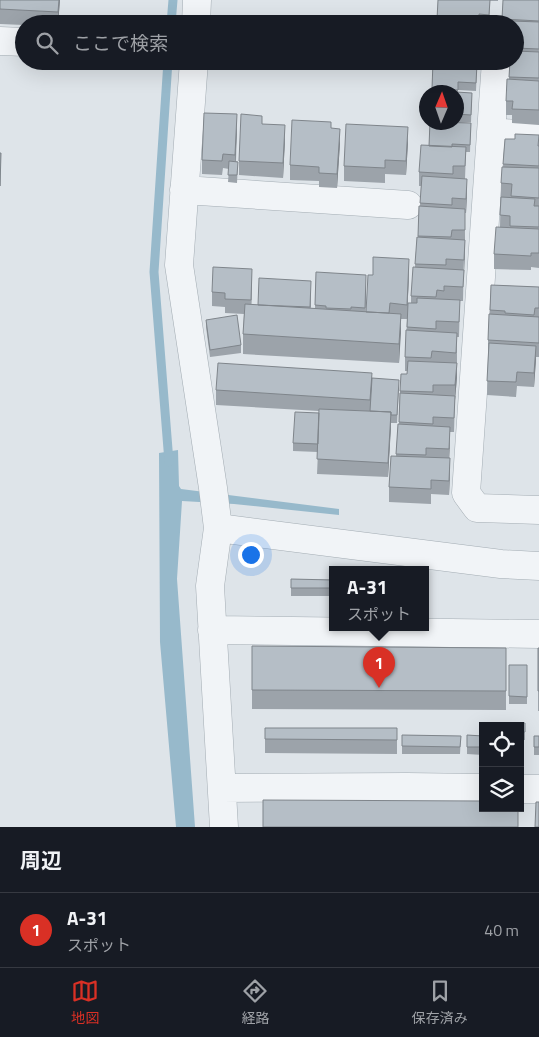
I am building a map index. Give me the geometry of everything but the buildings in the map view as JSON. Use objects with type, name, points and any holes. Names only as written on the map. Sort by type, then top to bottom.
[{"type":"street","points":[[196,15],[197,0]]},
{"type":"street","points":[[0,40],[15,41]]},
{"type":"street","points":[[193,70],[179,265],[215,508],[210,586],[224,827]]},
{"type":"street","points":[[495,70],[466,492],[477,508],[539,510]]},
{"type":"street","points":[[491,132],[539,136]]},
{"type":"street","points":[[184,190],[408,205]]},
{"type":"street","points":[[215,508],[501,564],[539,566]]},
{"type":"street","points":[[212,630],[539,634]]},
{"type":"street","points":[[222,788],[479,788]]},
{"type":"street","points":[[524,789],[539,789]]},
{"type":"water","points":[[178,450],[179,486],[181,489],[339,509],[339,515],[234,504],[182,501],[177,579],[195,827],[176,827],[160,642],[159,453]]},
{"type":"waterway","points":[[172,15],[173,0]]},
{"type":"waterway","points":[[167,70],[154,272],[169,462]]},
{"type":"place","name":"A-31","points":[[379,688]]}]
